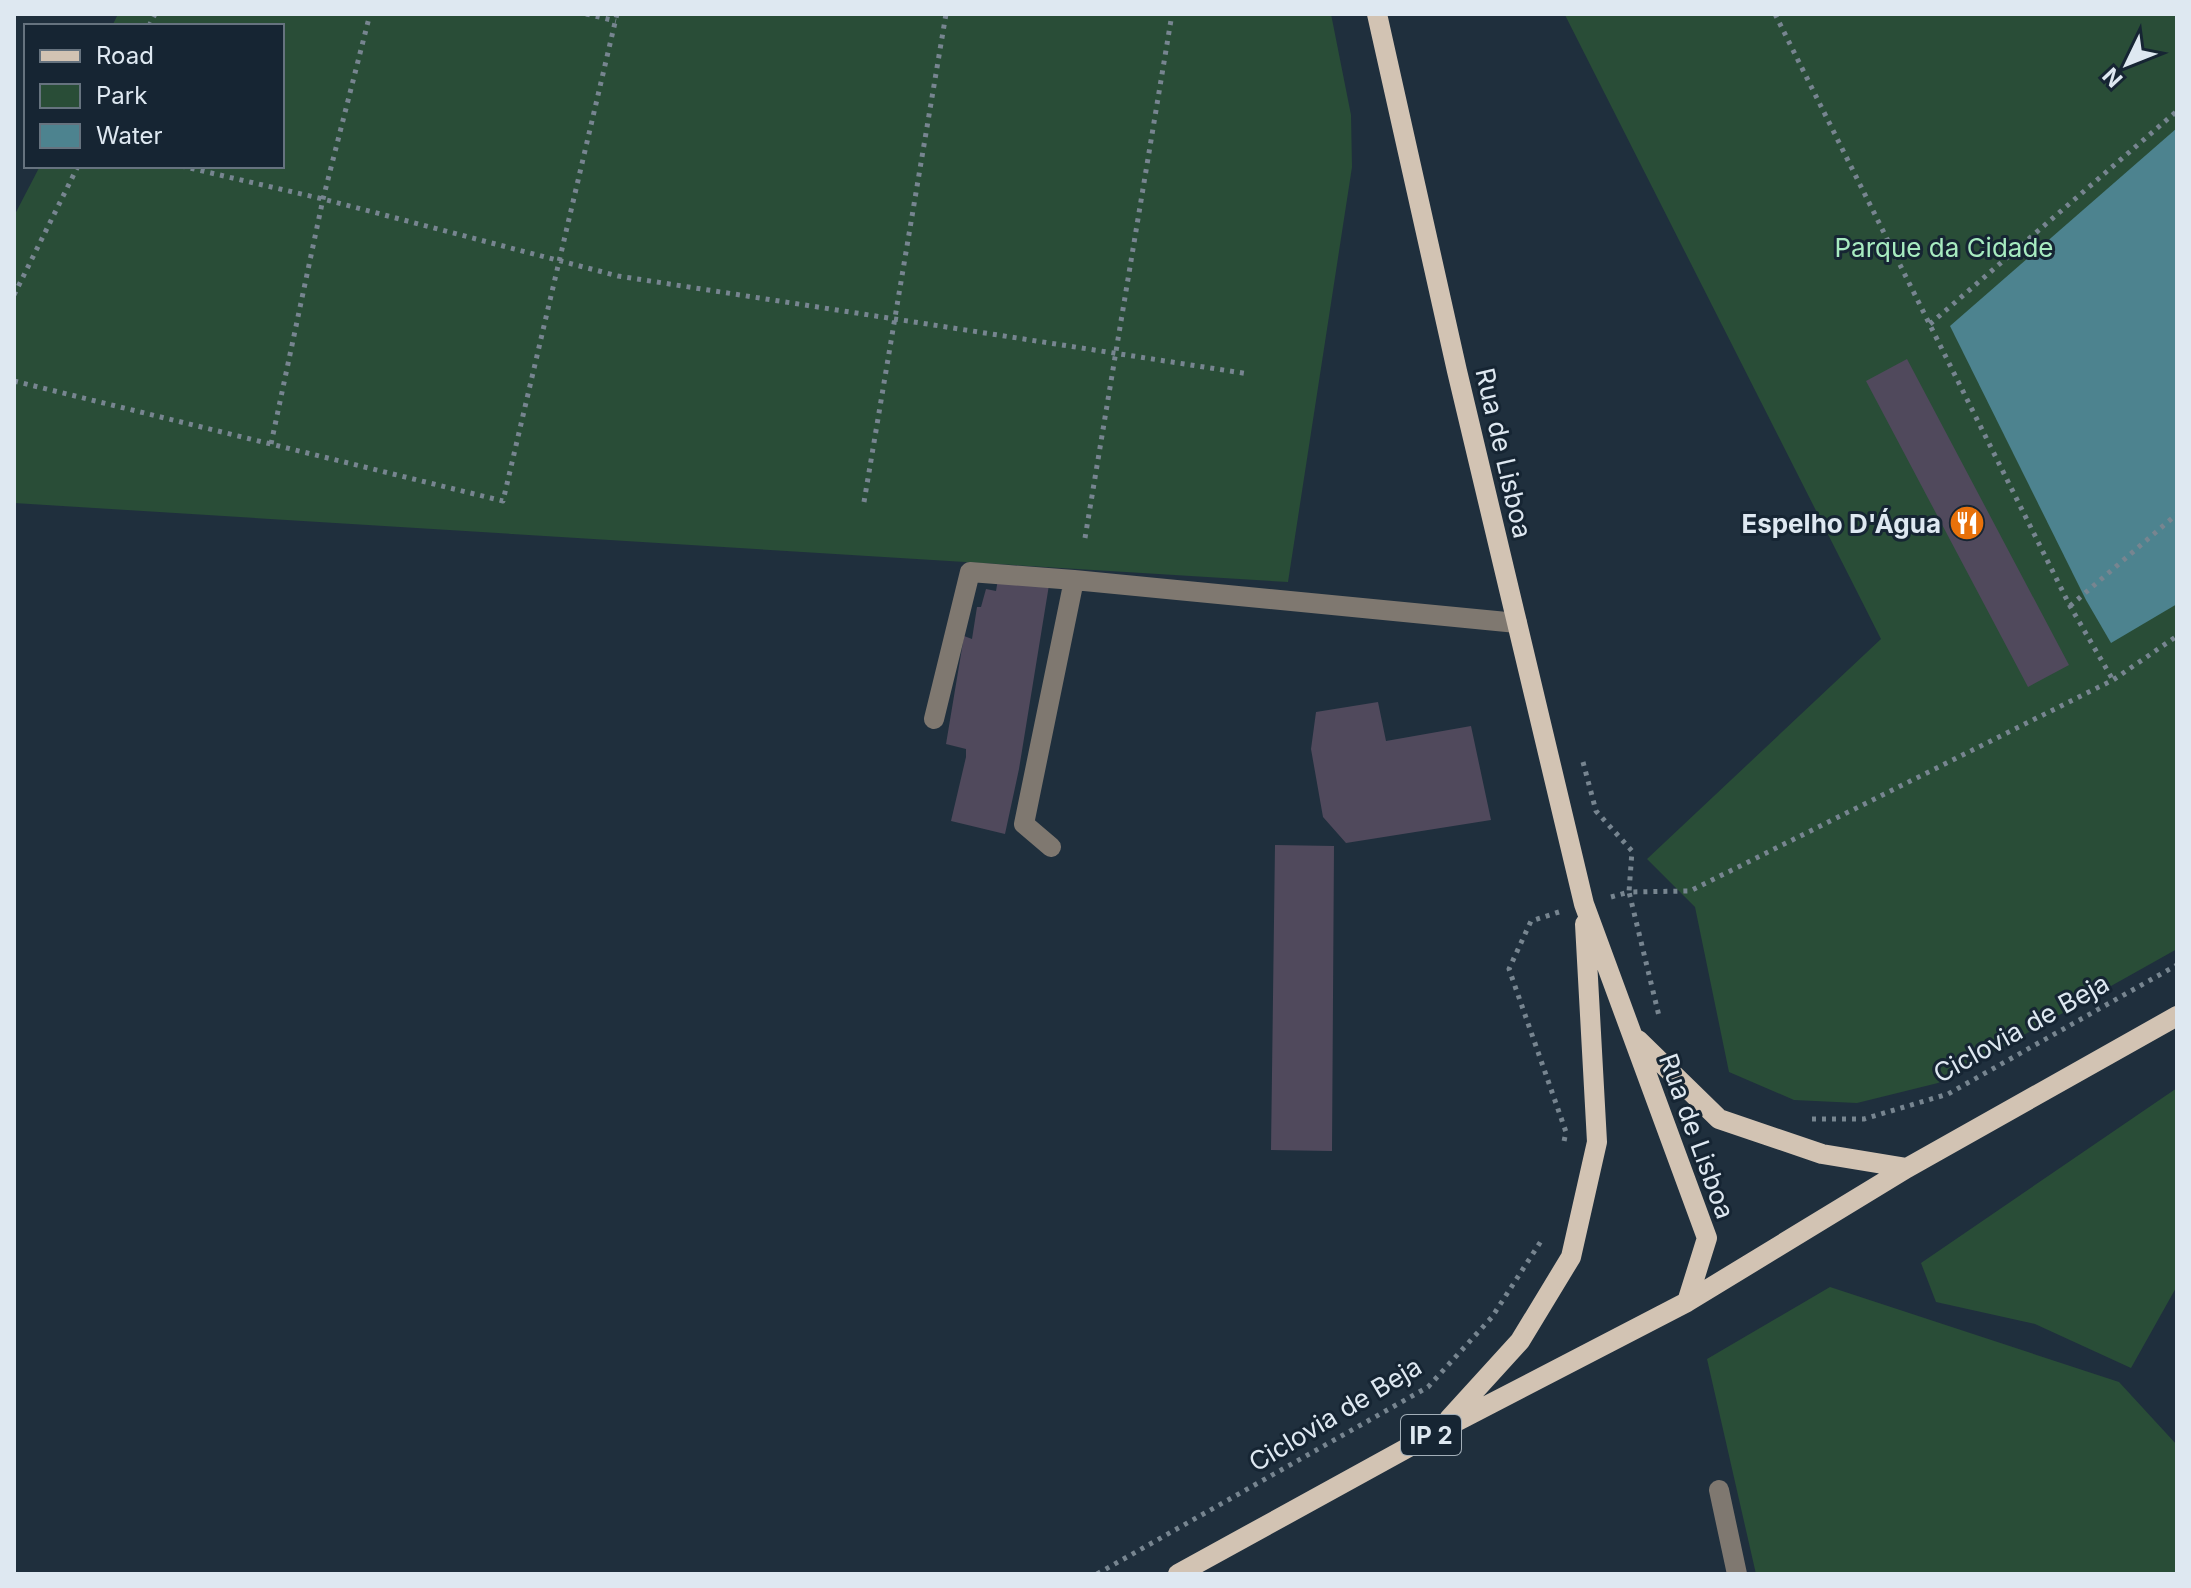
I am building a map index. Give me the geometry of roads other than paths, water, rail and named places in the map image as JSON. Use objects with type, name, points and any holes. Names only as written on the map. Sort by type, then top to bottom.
[{"type":"main road","name":"Rua de Lisboa","points":[[1377,14],[1457,371],[1584,904],[1707,1238],[1687,1302]]},
{"type":"main road","name":"Rua de Lisboa","points":[[1438,1431],[1520,1341],[1571,1257],[1597,1142],[1584,904]]},
{"type":"main road","name":"IP 2","points":[[1178,1574],[1438,1431],[1687,1302],[1907,1168],[2177,1016]]},
{"type":"main road","name":"Rua de Lisboa","points":[[1632,1035],[1719,1119],[1822,1154],[1907,1168]]},
{"type":"street","points":[[934,719],[970,572],[1517,623]]},
{"type":"street","points":[[1051,847],[1024,824],[1074,580]]},
{"type":"street","points":[[1719,1490],[1737,1574]]},
{"type":"water","points":[[2177,128],[2177,604],[2111,643],[2086,600],[1950,326]]},
{"type":"place","name":"Espelho D'Água","points":[[1967,523]]},
{"type":"park label","name":"Parque da Cidade","points":[[1944,247]]}]
